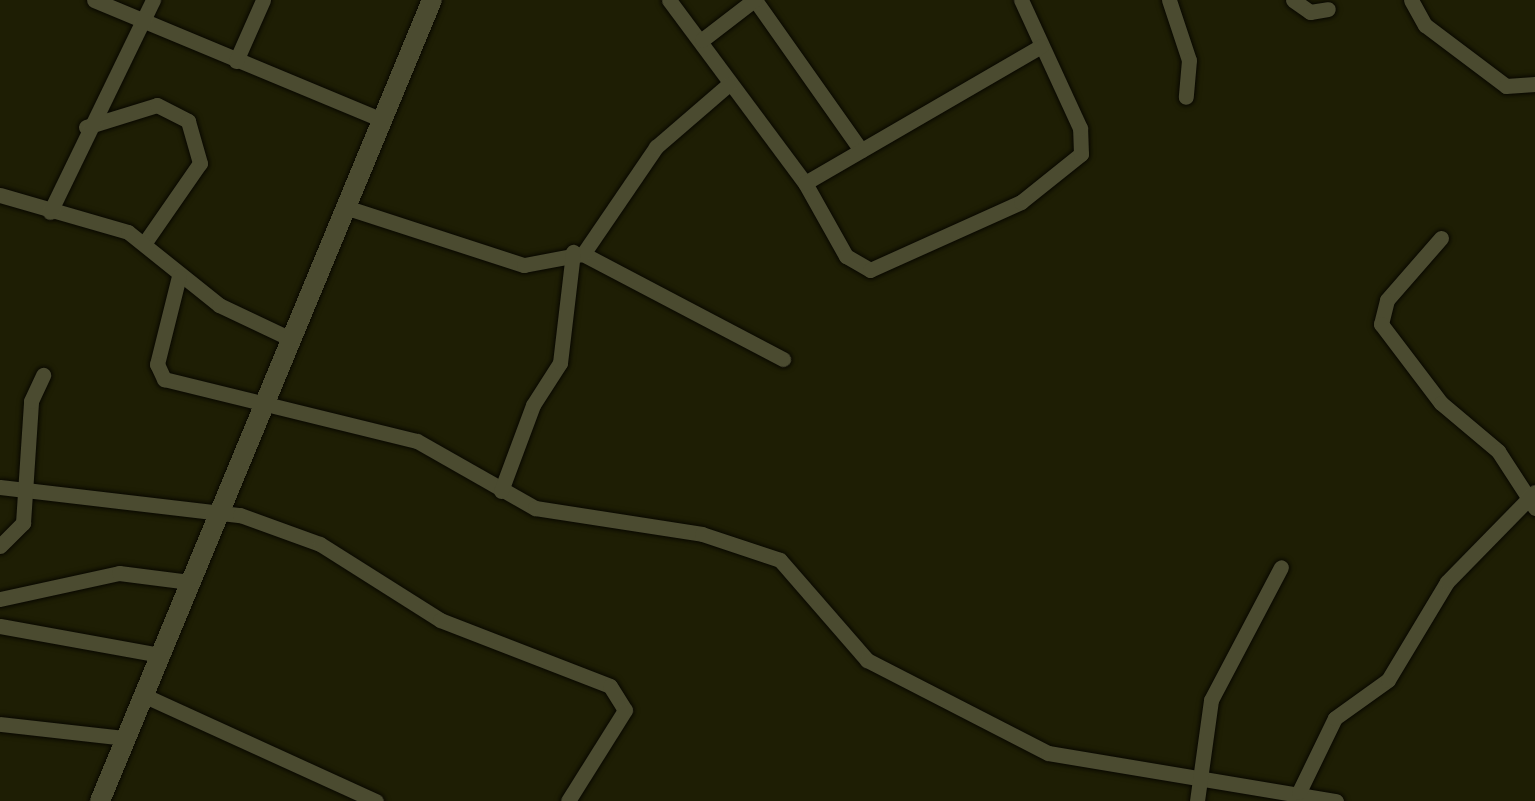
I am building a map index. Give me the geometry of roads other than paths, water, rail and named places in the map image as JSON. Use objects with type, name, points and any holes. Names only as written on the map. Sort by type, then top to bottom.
[{"type":"street","points":[[94,0],[382,120]]},
{"type":"street","points":[[50,212],[86,127],[153,0]]},
{"type":"street","points":[[236,60],[263,0]]},
{"type":"street","points":[[100,801],[432,0]]},
{"type":"street","points":[[670,0],[805,183],[846,256],[870,270],[1021,202],[1065,170],[1084,142],[1021,0]]},
{"type":"street","points":[[702,40],[754,0],[861,150]]},
{"type":"street","points":[[1168,0],[1189,60],[1186,97]]},
{"type":"street","points":[[1293,0],[1328,10]]},
{"type":"street","points":[[1411,0],[1425,25],[1506,86],[1535,84]]},
{"type":"street","points":[[805,183],[1041,46]]},
{"type":"street","points":[[501,492],[533,405],[560,363],[578,253],[644,162],[730,84]]},
{"type":"street","points":[[86,127],[166,105],[196,138],[200,163],[144,244]]},
{"type":"street","points":[[0,196],[144,244],[179,276],[291,339]]},
{"type":"street","points":[[346,207],[524,265],[578,253],[783,359]]},
{"type":"street","points":[[1298,792],[1335,718],[1388,680],[1447,582],[1533,500],[1498,451],[1396,352],[1382,324],[1387,300],[1442,238]]},
{"type":"street","points":[[179,276],[159,374],[262,406],[417,441],[501,492],[552,512],[702,534],[780,560],[867,660],[995,732],[1064,758],[1336,801]]},
{"type":"street","points":[[0,546],[23,524],[31,401],[43,375]]},
{"type":"street","points":[[0,487],[219,510],[320,544],[440,620],[620,692],[625,710],[568,801]]},
{"type":"street","points":[[1197,801],[1212,700],[1281,567]]},
{"type":"street","points":[[0,599],[119,573],[189,582]]},
{"type":"street","points":[[0,626],[159,656]]},
{"type":"street","points":[[142,695],[376,801]]},
{"type":"street","points":[[0,724],[125,738]]}]
